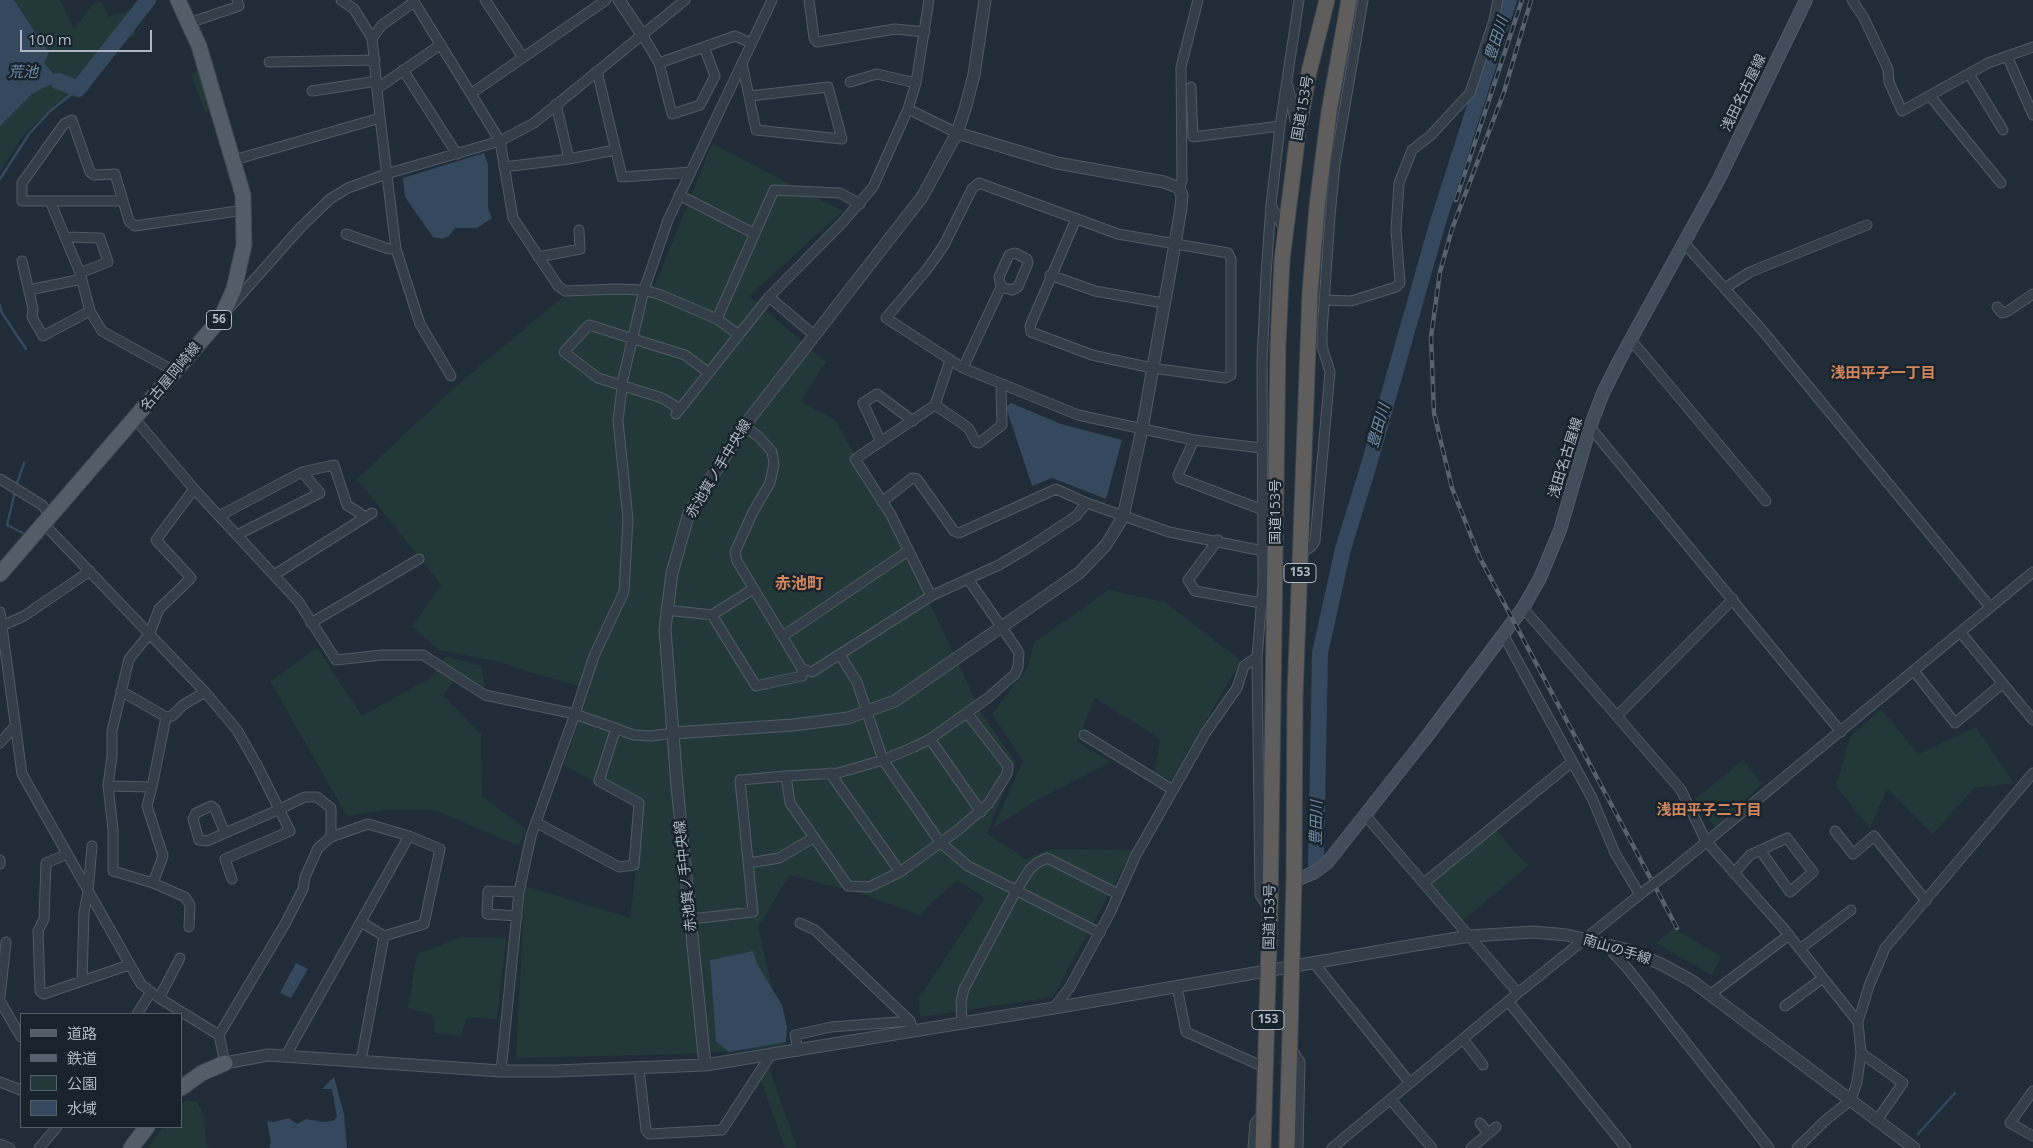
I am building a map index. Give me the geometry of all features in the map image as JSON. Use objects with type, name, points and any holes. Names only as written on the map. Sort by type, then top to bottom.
[{"type":"highway","name":"国道153号","points":[[1254,1147],[1266,1110],[1274,700],[1271,591],[1277,501],[1278,344],[1285,231],[1298,132],[1309,72],[1327,0]]},
{"type":"highway","name":"国道153号","points":[[1287,1148],[1294,880],[1296,697],[1309,322],[1317,206],[1329,112],[1348,0]]},
{"type":"highway","name":"153","points":[[1271,591],[1300,597]]},
{"type":"main road","name":"名古屋岡崎線","points":[[0,574],[221,318],[234,289],[241,262],[244,210],[234,160],[210,80],[189,23],[178,0]]},
{"type":"main road","name":"浅田名古屋線","points":[[1294,880],[1315,872],[1327,863],[1504,636],[1523,608],[1540,578],[1560,530],[1590,427],[1603,393],[1685,244],[1806,0]]},
{"type":"main road","points":[[182,1087],[202,1073],[225,1063]]},
{"type":"main road","points":[[131,1148],[146,1128]]},
{"type":"street","points":[[189,23],[239,6],[237,0]]},
{"type":"street","points":[[341,0],[354,9],[372,38],[396,249],[420,324],[451,376]]},
{"type":"street","points":[[485,0],[522,56]]},
{"type":"street","points":[[472,93],[522,56],[606,0]]},
{"type":"street","points":[[619,0],[659,63],[672,114],[700,105],[715,76],[704,47]]},
{"type":"street","points":[[501,1071],[506,1006],[519,892],[530,836],[537,823],[594,656],[624,592],[628,520],[618,421],[622,386],[644,290],[668,220],[679,195],[772,0]]},
{"type":"street","points":[[809,0],[814,38],[817,42],[895,29],[924,32]]},
{"type":"street","points":[[709,373],[685,354],[589,325],[564,352],[598,378],[662,398],[678,412],[709,373],[769,297],[860,204],[873,187],[886,164],[908,109],[916,82],[929,0]]},
{"type":"street","name":"赤池箕ノ手中央線","points":[[705,1065],[673,733],[665,629],[672,573],[689,513],[744,426],[922,197],[957,133],[974,76],[985,0]]},
{"type":"street","points":[[1179,188],[1182,181],[1181,67],[1198,0]]},
{"type":"street","points":[[1054,1008],[1070,987],[1100,933],[1136,854],[1206,732],[1237,688],[1244,666],[1257,657],[1261,603],[1271,591],[1264,551],[1262,448],[1262,362],[1270,205],[1299,0]]},
{"type":"street","points":[[1301,554],[1312,546],[1315,541],[1322,445],[1330,372],[1322,346],[1322,332],[1330,216],[1336,155],[1363,0]]},
{"type":"street","points":[[1324,300],[1350,301],[1396,287],[1400,284],[1396,230],[1399,183],[1412,150],[1431,135],[1470,93],[1494,20],[1498,0]]},
{"type":"street","points":[[1852,0],[1864,18],[1888,69],[1889,82],[1900,109],[1904,111],[1969,74],[2007,56],[2033,47]]},
{"type":"street","points":[[372,38],[382,25],[413,1],[472,93],[500,141],[513,218],[558,286],[565,291],[644,290],[661,295],[717,319],[739,335]]},
{"type":"street","points":[[221,318],[315,211],[340,193],[386,174],[500,141],[534,123],[683,1]]},
{"type":"street","points":[[659,63],[735,36],[751,43]]},
{"type":"street","points":[[312,90],[378,85],[440,45]]},
{"type":"street","points":[[2007,56],[2033,115]]},
{"type":"street","points":[[268,62],[375,60]]},
{"type":"street","points":[[742,63],[756,130],[842,139],[828,87],[750,96]]},
{"type":"street","points":[[403,70],[457,154]]},
{"type":"street","points":[[597,70],[622,177],[691,172]]},
{"type":"street","points":[[850,82],[878,74],[916,82]]},
{"type":"street","points":[[1969,74],[2003,130]]},
{"type":"street","points":[[1287,79],[1298,132]]},
{"type":"street","points":[[1191,87],[1193,137],[1280,126]]},
{"type":"street","points":[[1930,96],[2001,183]]},
{"type":"street","points":[[556,104],[569,159]]},
{"type":"street","points":[[135,419],[194,489],[298,601],[336,660],[382,655],[423,655],[485,695],[575,714],[634,735],[651,736],[792,725],[848,718],[866,713],[895,701],[1001,627],[1087,566],[1106,545],[1123,517],[1142,429],[1182,195],[1179,188],[1164,182],[1058,162],[957,133],[908,109]]},
{"type":"street","points":[[234,160],[380,118]]},
{"type":"street","points":[[123,201],[22,201],[22,183],[64,124],[72,120],[90,172],[94,175],[115,174],[129,221],[136,226],[244,210]]},
{"type":"street","points":[[504,167],[569,159],[615,150]]},
{"type":"street","points":[[1076,219],[1050,275],[1030,326],[1031,332],[1092,356],[1152,368],[1224,378],[1231,375],[1230,259],[1228,253],[1118,234],[979,183],[976,185],[944,245],[928,268],[886,318],[963,368],[1078,415],[1194,440],[1262,448]]},
{"type":"street","points":[[717,319],[776,189],[840,193],[860,204]]},
{"type":"street","points":[[679,195],[755,234]]},
{"type":"street","points":[[50,201],[81,276],[90,311],[102,331],[176,372]]},
{"type":"street","points":[[1270,205],[1285,231]]},
{"type":"street","points":[[1317,206],[1330,216]]},
{"type":"street","points":[[1725,288],[1750,272],[1867,225]]},
{"type":"street","points":[[538,257],[580,249],[579,230]]},
{"type":"street","points":[[346,234],[396,249]]},
{"type":"street","points":[[29,290],[81,276],[108,262],[100,238],[66,237]]},
{"type":"street","points":[[1685,244],[1762,330],[1990,607]]},
{"type":"street","points":[[22,261],[29,290],[32,317],[43,336],[90,311]]},
{"type":"street","points":[[1050,275],[1095,291],[1163,303]]},
{"type":"street","points":[[963,368],[1001,287]]},
{"type":"street","points":[[1997,307],[2002,313],[2008,311],[2033,294]]},
{"type":"street","points":[[769,297],[814,335]]},
{"type":"street","points":[[1309,322],[1322,332]]},
{"type":"street","points":[[1631,340],[1766,501]]},
{"type":"street","points":[[931,596],[892,516],[855,459],[936,405],[950,360]]},
{"type":"street","points":[[936,405],[963,424],[976,442],[979,443],[1002,425],[1001,385]]},
{"type":"street","points":[[881,442],[863,403],[877,394],[913,421]]},
{"type":"street","points":[[712,615],[756,686],[802,676],[802,669],[737,561],[735,552],[753,512],[770,483],[774,464],[772,452],[759,437],[744,426]]},
{"type":"street","points":[[1590,427],[1841,732]]},
{"type":"street","points":[[1306,431],[1322,445]]},
{"type":"street","points":[[1194,440],[1178,474],[1180,478],[1263,510]]},
{"type":"street","points":[[219,516],[302,472],[334,465],[347,505],[361,514],[363,519]]},
{"type":"street","points":[[236,534],[320,493],[302,472]]},
{"type":"street","points":[[882,502],[912,478],[917,479],[954,531],[959,533],[1056,489],[1087,504],[1169,532],[1218,540],[1264,551]]},
{"type":"street","points":[[0,479],[42,505],[47,520],[90,571],[205,692],[238,730],[290,830],[226,859],[232,879]]},
{"type":"street","points":[[189,927],[190,904],[185,897],[153,883],[113,871],[108,786],[112,756],[112,731],[129,659],[150,633],[159,609],[191,578],[156,540],[194,489]]},
{"type":"street","points":[[1263,522],[1277,501]]},
{"type":"street","points":[[802,669],[812,672],[931,596],[999,565],[1076,516],[1087,504]]},
{"type":"street","points":[[274,575],[372,513]]},
{"type":"street","points":[[1218,540],[1188,580],[1195,591],[1261,603]]},
{"type":"street","points":[[783,636],[908,551]]},
{"type":"street","points":[[311,623],[419,559]]},
{"type":"street","points":[[2,626],[24,616],[90,571]]},
{"type":"street","points":[[1332,1148],[1508,1001],[1671,871],[2033,572]]},
{"type":"street","points":[[691,919],[753,912],[740,780],[830,773],[860,768],[883,760],[930,739],[967,713],[1015,674],[1018,667],[1019,653],[968,579]]},
{"type":"street","points":[[666,610],[712,615],[753,589]]},
{"type":"street","points":[[1617,716],[1733,599]]},
{"type":"street","points":[[1523,608],[1681,790],[1706,841],[1789,934],[1858,1022]]},
{"type":"street","points":[[0,612],[7,657],[14,727],[22,774],[141,984],[159,998],[220,1035]]},
{"type":"street","points":[[1961,632],[2033,720]]},
{"type":"street","points":[[1504,636],[1592,798],[1615,853],[1642,893]]},
{"type":"street","points":[[840,655],[857,682],[883,760],[940,842],[968,866],[1100,933]]},
{"type":"street","points":[[0,665],[7,657]]},
{"type":"street","name":"153","points":[[1257,657],[1260,895],[1270,910]]},
{"type":"street","points":[[1914,672],[1955,723],[2002,684]]},
{"type":"street","points":[[121,692],[166,717],[172,716],[183,706],[205,692]]},
{"type":"street","points":[[1258,713],[1274,700]]},
{"type":"street","points":[[786,776],[790,804],[848,886],[869,887],[900,872],[981,812],[1007,774],[1008,766],[967,713]]},
{"type":"street","points":[[153,883],[163,856],[147,806],[166,717]]},
{"type":"street","points":[[0,742],[14,727]]},
{"type":"street","points":[[537,823],[619,867],[634,865],[639,803],[599,781],[616,728]]},
{"type":"street","points":[[1084,736],[1173,790]]},
{"type":"street","points":[[930,739],[981,812]]},
{"type":"street","points":[[1424,883],[1572,762]]},
{"type":"street","points":[[830,773],[900,872]]},
{"type":"street","points":[[1797,1148],[1809,1144],[1827,1119],[1852,1100],[1857,1082],[1861,1053],[1858,1022],[1869,986],[1885,948],[2033,773]]},
{"type":"street","points":[[108,786],[152,787]]},
{"type":"street","points":[[225,833],[305,797],[317,797],[331,808],[331,837]]},
{"type":"street","points":[[1365,815],[1518,993]]},
{"type":"street","points":[[225,1063],[220,1035],[285,924],[303,889],[305,877],[318,848],[331,837],[368,824],[409,836],[440,849],[424,924],[384,936],[361,922]]},
{"type":"street","points":[[1835,831],[1853,854],[1874,836],[1926,901]]},
{"type":"street","points":[[286,1055],[409,836]]},
{"type":"street","points":[[748,863],[779,858],[813,838]]},
{"type":"street","points":[[1734,872],[1750,855],[1760,850],[1787,838],[1813,872],[1790,892],[1760,850]]},
{"type":"street","points":[[82,981],[84,912],[88,892],[92,846]]},
{"type":"street","points":[[67,854],[46,863],[44,919],[38,931],[40,990],[44,994],[129,965]]},
{"type":"street","points":[[962,1023],[961,1001],[964,989],[1016,891],[1030,869],[1047,858],[1118,894]]},
{"type":"street","points":[[517,916],[487,914],[488,891],[519,892]]},
{"type":"street","points":[[1800,949],[1851,910]]},
{"type":"street","points":[[800,923],[815,930],[912,1026]]},
{"type":"street","name":"南山の手線","points":[[225,1063],[250,1056],[286,1055],[501,1071],[705,1065],[798,1051],[912,1026],[962,1023],[1470,936],[1533,932],[1567,935],[1605,944],[1628,950],[1661,964],[1712,994],[1914,1148]]},
{"type":"street","points":[[1712,994],[1789,934]]},
{"type":"street","points":[[361,1061],[384,936]]},
{"type":"street","points":[[0,997],[2,956],[6,942]]},
{"type":"street","points":[[1605,944],[1628,969],[1769,1148]]},
{"type":"street","points":[[159,998],[180,958]]},
{"type":"street","points":[[1314,962],[1410,1083]]},
{"type":"street","points":[[1785,1006],[1824,978]]},
{"type":"street","points":[[1177,987],[1186,1032],[1266,1068]]},
{"type":"street","points":[[138,1013],[151,992]]},
{"type":"street","points":[[0,1001],[20,1035]]},
{"type":"street","points":[[1508,1001],[1626,1148]]},
{"type":"street","points":[[798,1051],[795,1035],[831,1027],[912,1026]]},
{"type":"street","points":[[1463,1039],[1483,1065]]},
{"type":"street","points":[[1290,1045],[1300,1062],[1298,1148]]},
{"type":"street","points":[[1861,1053],[1903,1082],[1877,1120]]},
{"type":"street","points":[[639,1068],[646,1130],[649,1134],[722,1130],[770,1056]]},
{"type":"street","points":[[0,1082],[20,1090]]},
{"type":"street","points":[[2033,1091],[2010,1123],[2033,1136]]},
{"type":"street","points":[[1391,1100],[1432,1148]]},
{"type":"street","points":[[1480,1123],[1488,1133]]},
{"type":"street","points":[[1471,1148],[1496,1126]]},
{"type":"street","points":[[39,1148],[56,1128]]},
{"type":"street","points":[[0,1144],[10,1148]]},
{"type":"green space","points":[[14,0],[60,0],[74,29],[93,4],[102,1],[108,17],[146,6],[134,22],[135,37],[120,40],[81,89],[54,105],[22,137],[0,171],[0,126],[32,94],[57,83],[58,79],[44,63],[49,53]]},
{"type":"green space","points":[[201,71],[212,110],[205,112],[191,73]]},
{"type":"green space","points":[[712,144],[843,211],[749,296],[826,362],[801,401],[835,420],[882,502],[982,714],[1016,762],[987,833],[1026,859],[1051,849],[1133,850],[1053,997],[920,1017],[919,998],[985,898],[957,880],[919,915],[866,895],[790,875],[758,927],[786,1047],[686,1054],[516,1058],[525,886],[630,918],[636,868],[639,807],[564,765],[590,689],[501,662],[439,650],[412,627],[441,585],[357,479],[456,386],[564,296],[655,285]]},
{"type":"green space","points":[[1108,590],[1165,602],[1241,661],[1171,780],[1155,773],[1160,739],[1095,698],[1077,741],[1110,762],[1034,802],[993,828],[1023,761],[992,714],[1028,667],[1034,643]]},
{"type":"green space","points":[[317,648],[362,716],[430,678],[446,656],[481,666],[485,687],[458,675],[443,695],[481,734],[482,796],[526,829],[519,846],[434,810],[383,810],[347,816],[270,681]]},
{"type":"green space","points":[[1881,709],[1918,754],[1976,727],[2014,783],[1974,788],[1933,834],[1887,789],[1870,828],[1836,786],[1850,737]]},
{"type":"green space","points":[[1743,760],[1762,784],[1715,827],[1693,801]]},
{"type":"green space","points":[[1495,829],[1528,866],[1462,921],[1431,886],[1431,881]]},
{"type":"green space","points":[[1673,928],[1721,956],[1712,975],[1656,943]]},
{"type":"green space","points":[[462,937],[506,938],[497,1019],[467,1017],[461,1036],[435,1033],[433,1015],[408,1008],[417,954]]},
{"type":"green space","points":[[769,1068],[797,1148],[785,1148],[760,1078]]},
{"type":"green space","points":[[188,1100],[197,1102],[204,1115],[206,1145],[209,1148],[148,1148],[162,1128],[182,1128],[182,1103]]},
{"type":"water","name":"荒池","points":[[0,0],[14,0],[49,53],[44,63],[58,79],[57,83],[32,94],[0,126]]},
{"type":"water","points":[[484,153],[488,165],[488,209],[492,218],[477,228],[455,228],[449,236],[442,239],[433,237],[405,197],[403,178]]},
{"type":"water","points":[[1011,403],[1061,424],[1122,440],[1106,499],[1052,478],[1032,486],[1006,407]]},
{"type":"water","points":[[753,951],[757,964],[782,1005],[787,1027],[786,1042],[729,1052],[716,1041],[710,960]]},
{"type":"water","points":[[296,963],[308,969],[291,998],[280,993]]},
{"type":"water","points":[[334,1077],[344,1114],[347,1148],[269,1148],[271,1143],[267,1121],[273,1122],[289,1118],[297,1124],[306,1119],[323,1122],[333,1121],[337,1117],[332,1089],[322,1089]]},
{"type":"waterway","points":[[58,81],[78,89],[148,0]]},
{"type":"waterway","name":"豊田川","points":[[1316,864],[1320,653],[1343,549],[1437,225],[1509,0]]},
{"type":"waterway","points":[[0,179],[29,134],[50,111],[78,89]]},
{"type":"waterway","points":[[0,305],[2,313],[26,349]]},
{"type":"waterway","points":[[16,486],[24,463]]},
{"type":"waterway","points":[[15,492],[7,525],[25,534]]},
{"type":"waterway","points":[[1918,1134],[1955,1093]]},
{"type":"railway","points":[[1456,200],[1522,0]]},
{"type":"railway","points":[[1531,0],[1504,92],[1452,229],[1440,272],[1431,337],[1434,413],[1452,488],[1480,558],[1677,928]]},
{"type":"district","name":"浅田平子一丁目","points":[[1883,374]]},
{"type":"district","name":"赤池町","points":[[799,584]]},
{"type":"district","name":"浅田平子二丁目","points":[[1709,811]]}]
